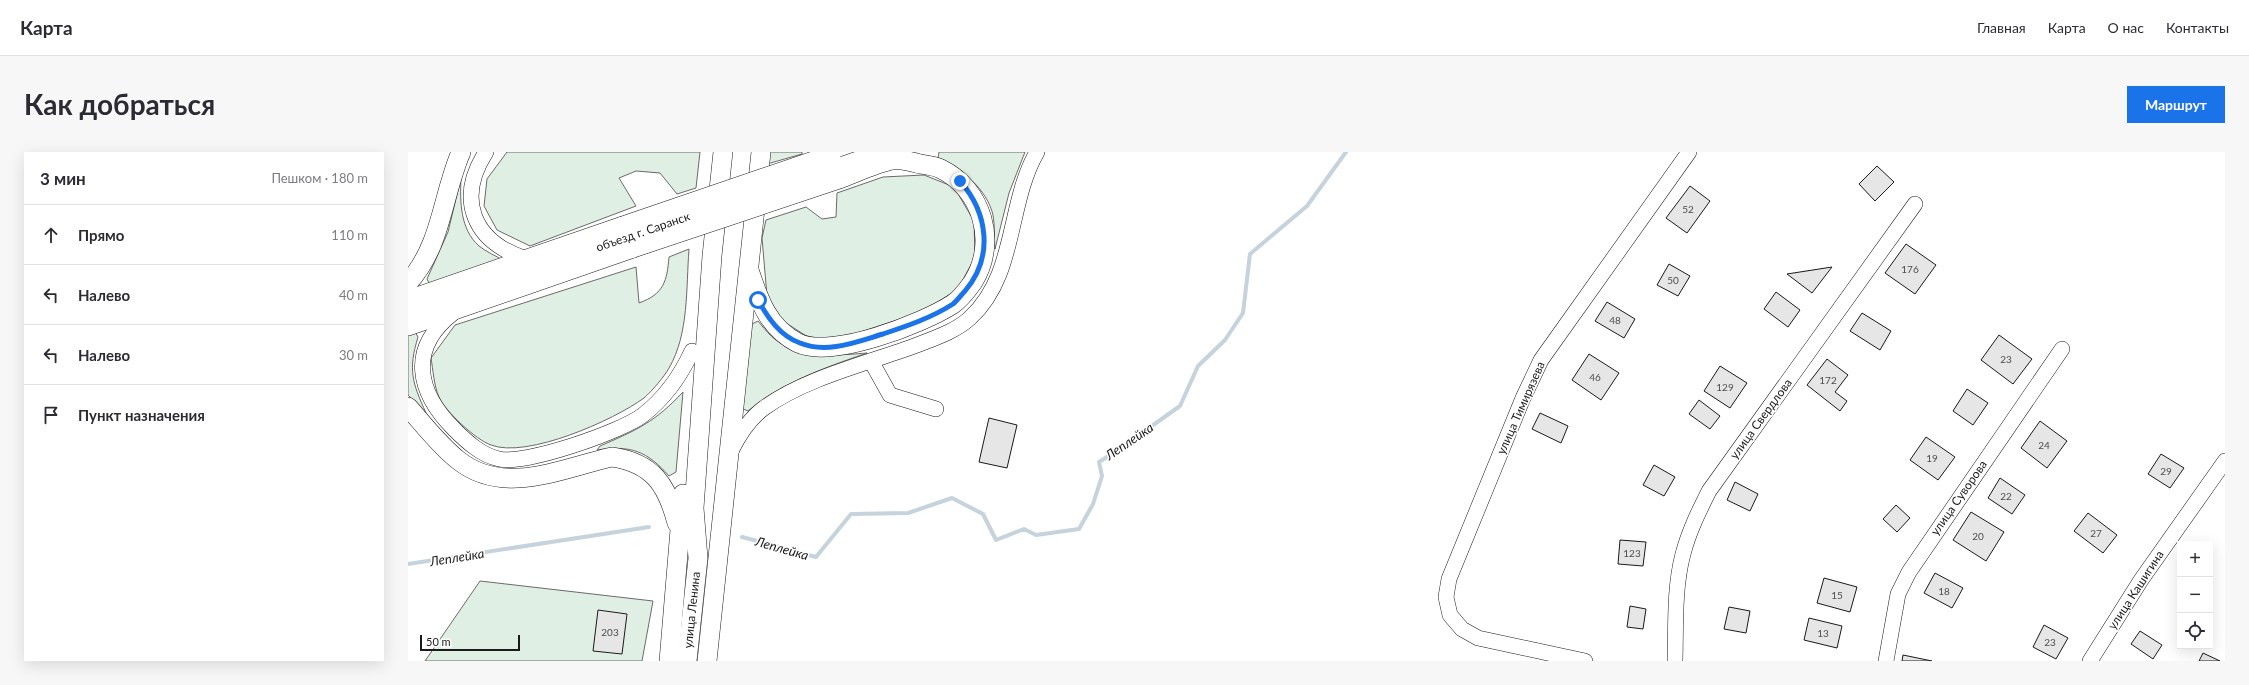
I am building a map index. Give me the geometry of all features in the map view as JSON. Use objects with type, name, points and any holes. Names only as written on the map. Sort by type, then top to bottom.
[{"type":"main road","points":[[408,283],[425,261],[435,238],[442,218],[448,187],[461,152]]},
{"type":"main road","points":[[669,661],[680,536],[692,351],[711,152]]},
{"type":"main road","points":[[698,558],[694,508],[712,256],[723,152]]},
{"type":"main road","points":[[698,558],[712,508],[741,243],[749,152]]},
{"type":"main road","points":[[707,661],[761,152]]},
{"type":"main road","points":[[408,326],[457,309],[628,237],[836,163],[886,156],[940,168],[960,181],[972,194],[982,216],[985,238],[983,259],[973,282],[954,303],[920,321],[847,345],[819,348],[799,343],[784,334],[770,320],[758,300],[749,270]]},
{"type":"main road","points":[[408,300],[524,258],[628,237],[836,163]]},
{"type":"main road","points":[[408,407],[458,460],[473,470],[493,477],[521,479],[612,457],[627,459],[642,465],[655,475],[667,492],[680,536]]},
{"type":"main road","name":"улица Ленина","points":[[687,661],[698,558]]},
{"type":"street","points":[[486,152],[479,163],[472,182],[471,199],[474,217],[484,234],[495,245],[508,253],[524,258]]},
{"type":"street","points":[[886,156],[916,152]]},
{"type":"street","points":[[728,456],[738,437],[750,421],[763,409],[784,396],[871,361],[925,342],[960,325],[984,303],[992,292],[1005,260],[1024,178],[1037,152]]},
{"type":"street","name":"улица Тимирязева","points":[[1585,661],[1478,638],[1462,629],[1450,615],[1446,597],[1449,579],[1523,398],[1541,360],[1689,152]]},
{"type":"street","name":"улица Свердлова","points":[[1675,661],[1678,586],[1683,554],[1695,519],[1706,498],[1915,204]]},
{"type":"street","name":"объезд г. Саранск","points":[[408,313],[628,237]]},
{"type":"street","points":[[457,309],[438,324],[424,346],[421,365],[424,387],[434,406],[464,439],[481,452],[500,459],[523,458],[564,448],[618,428],[641,416],[664,396],[681,375],[692,351]]},
{"type":"street","name":"улица Суворова","points":[[1886,661],[1898,594],[1909,572],[2062,349]]},
{"type":"street","points":[[871,361],[890,395],[936,409]]},
{"type":"street","name":"улица Кашигина","points":[[2090,661],[2141,580],[2225,461]]},
{"type":"green space","points":[[507,152],[700,152],[696,188],[677,194],[660,173],[636,171],[619,178],[636,206],[530,246],[497,230],[484,206],[487,179]]},
{"type":"green space","points":[[768,152],[802,152],[802,154],[767,164]]},
{"type":"green space","points":[[939,152],[1025,152],[1009,193],[995,249],[994,223],[990,205],[972,180],[955,167],[938,158]]},
{"type":"green space","points":[[924,175],[954,187],[974,221],[975,257],[958,289],[922,312],[848,336],[811,339],[783,321],[767,296],[762,238],[766,220],[806,207],[822,219],[836,217],[837,193],[883,177]]},
{"type":"green space","points":[[461,178],[462,215],[468,232],[479,246],[504,261],[430,285],[427,279],[448,232]]},
{"type":"green space","points":[[689,249],[687,295],[683,326],[675,355],[667,372],[658,384],[644,398],[630,407],[612,417],[570,435],[526,447],[507,448],[491,445],[477,437],[454,417],[442,403],[436,388],[431,358],[455,325],[636,267],[639,303],[654,295],[663,286],[667,273],[669,257]]},
{"type":"green space","points":[[758,321],[775,339],[783,345],[806,353],[827,355],[867,353],[804,377],[775,392],[748,411],[741,408],[750,325]]},
{"type":"green space","points":[[414,330],[418,337],[413,358],[413,376],[417,393],[426,413],[408,395],[408,332]]},
{"type":"green space","points":[[683,392],[676,472],[669,476],[646,455],[629,449],[620,448],[597,450],[600,446],[635,430],[654,418]]},
{"type":"green space","points":[[480,581],[653,601],[642,661],[425,661]]},
{"type":"building","points":[[1877,166],[1894,182],[1875,201],[1859,184]]},
{"type":"building","points":[[1690,186],[1710,201],[1687,233],[1666,218]]},
{"type":"building","points":[[1906,244],[1936,265],[1915,294],[1885,273]]},
{"type":"building","points":[[1669,264],[1690,276],[1678,296],[1657,285]]},
{"type":"building","points":[[1832,267],[1812,293],[1787,274]]},
{"type":"building","points":[[1776,292],[1800,310],[1788,327],[1764,309]]},
{"type":"building","points":[[1607,302],[1635,319],[1624,338],[1595,321]]},
{"type":"building","points":[[1862,313],[1891,331],[1880,350],[1850,331]]},
{"type":"building","points":[[1999,335],[2032,359],[2013,384],[1981,360]]},
{"type":"building","points":[[1589,354],[1619,373],[1601,400],[1572,380]]},
{"type":"building","points":[[1827,359],[1848,375],[1835,392],[1847,401],[1840,411],[1807,385]]},
{"type":"building","points":[[1720,366],[1747,383],[1730,408],[1704,391]]},
{"type":"building","points":[[1967,389],[1988,403],[1973,425],[1953,411]]},
{"type":"building","points":[[1699,400],[1720,416],[1710,429],[1689,414]]},
{"type":"building","points":[[1540,413],[1568,426],[1561,443],[1532,429]]},
{"type":"building","points":[[989,418],[1017,425],[1007,468],[979,462]]},
{"type":"building","points":[[2040,421],[2067,441],[2047,468],[2021,448]]},
{"type":"building","points":[[1926,437],[1955,457],[1938,480],[1910,460]]},
{"type":"building","points":[[2161,454],[2184,468],[2170,488],[2148,474]]},
{"type":"building","points":[[1654,465],[1675,477],[1664,496],[1643,485]]},
{"type":"building","points":[[2000,478],[2025,495],[2012,514],[1988,498]]},
{"type":"building","points":[[1735,482],[1758,494],[1750,511],[1727,500]]},
{"type":"building","points":[[1896,505],[1910,518],[1897,532],[1883,519]]},
{"type":"building","points":[[1971,512],[2004,532],[1986,561],[1953,540]]},
{"type":"building","points":[[2088,513],[2117,535],[2103,553],[2074,531]]},
{"type":"building","points":[[1620,540],[1646,542],[1643,566],[1618,564]]},
{"type":"building","points":[[1935,573],[1963,588],[1952,608],[1924,593]]},
{"type":"building","points":[[1824,578],[1857,587],[1850,612],[1817,603]]},
{"type":"building","points":[[1630,606],[1646,609],[1643,629],[1627,627]]},
{"type":"building","points":[[1729,607],[1750,611],[1746,633],[1724,629]]},
{"type":"building","points":[[598,610],[627,614],[622,654],[593,651]]},
{"type":"building","points":[[1809,618],[1842,626],[1837,648],[1804,640]]},
{"type":"building","points":[[2044,625],[2068,638],[2056,659],[2033,647]]},
{"type":"building","points":[[2140,631],[2162,645],[2153,659],[2131,644]]},
{"type":"building","points":[[2203,653],[2220,661],[2199,661]]},
{"type":"building","points":[[1903,655],[1932,661],[1902,661]]},
{"type":"waterway","name":"Леплейка","points":[[742,537],[816,557],[851,514],[908,513],[952,498],[983,514],[996,540],[1024,529],[1036,535],[1079,529],[1093,504],[1102,476],[1099,462],[1180,406],[1198,366],[1225,340],[1243,313],[1250,254],[1307,206],[1346,152]]},
{"type":"waterway","name":"Леплейка","points":[[408,564],[649,527]]},
{"type":"route","points":[[758,300],[770,320],[784,334],[799,343],[819,348],[847,345],[920,321],[954,303],[973,282],[983,259],[985,238],[982,216],[972,194],[960,181]]}]
